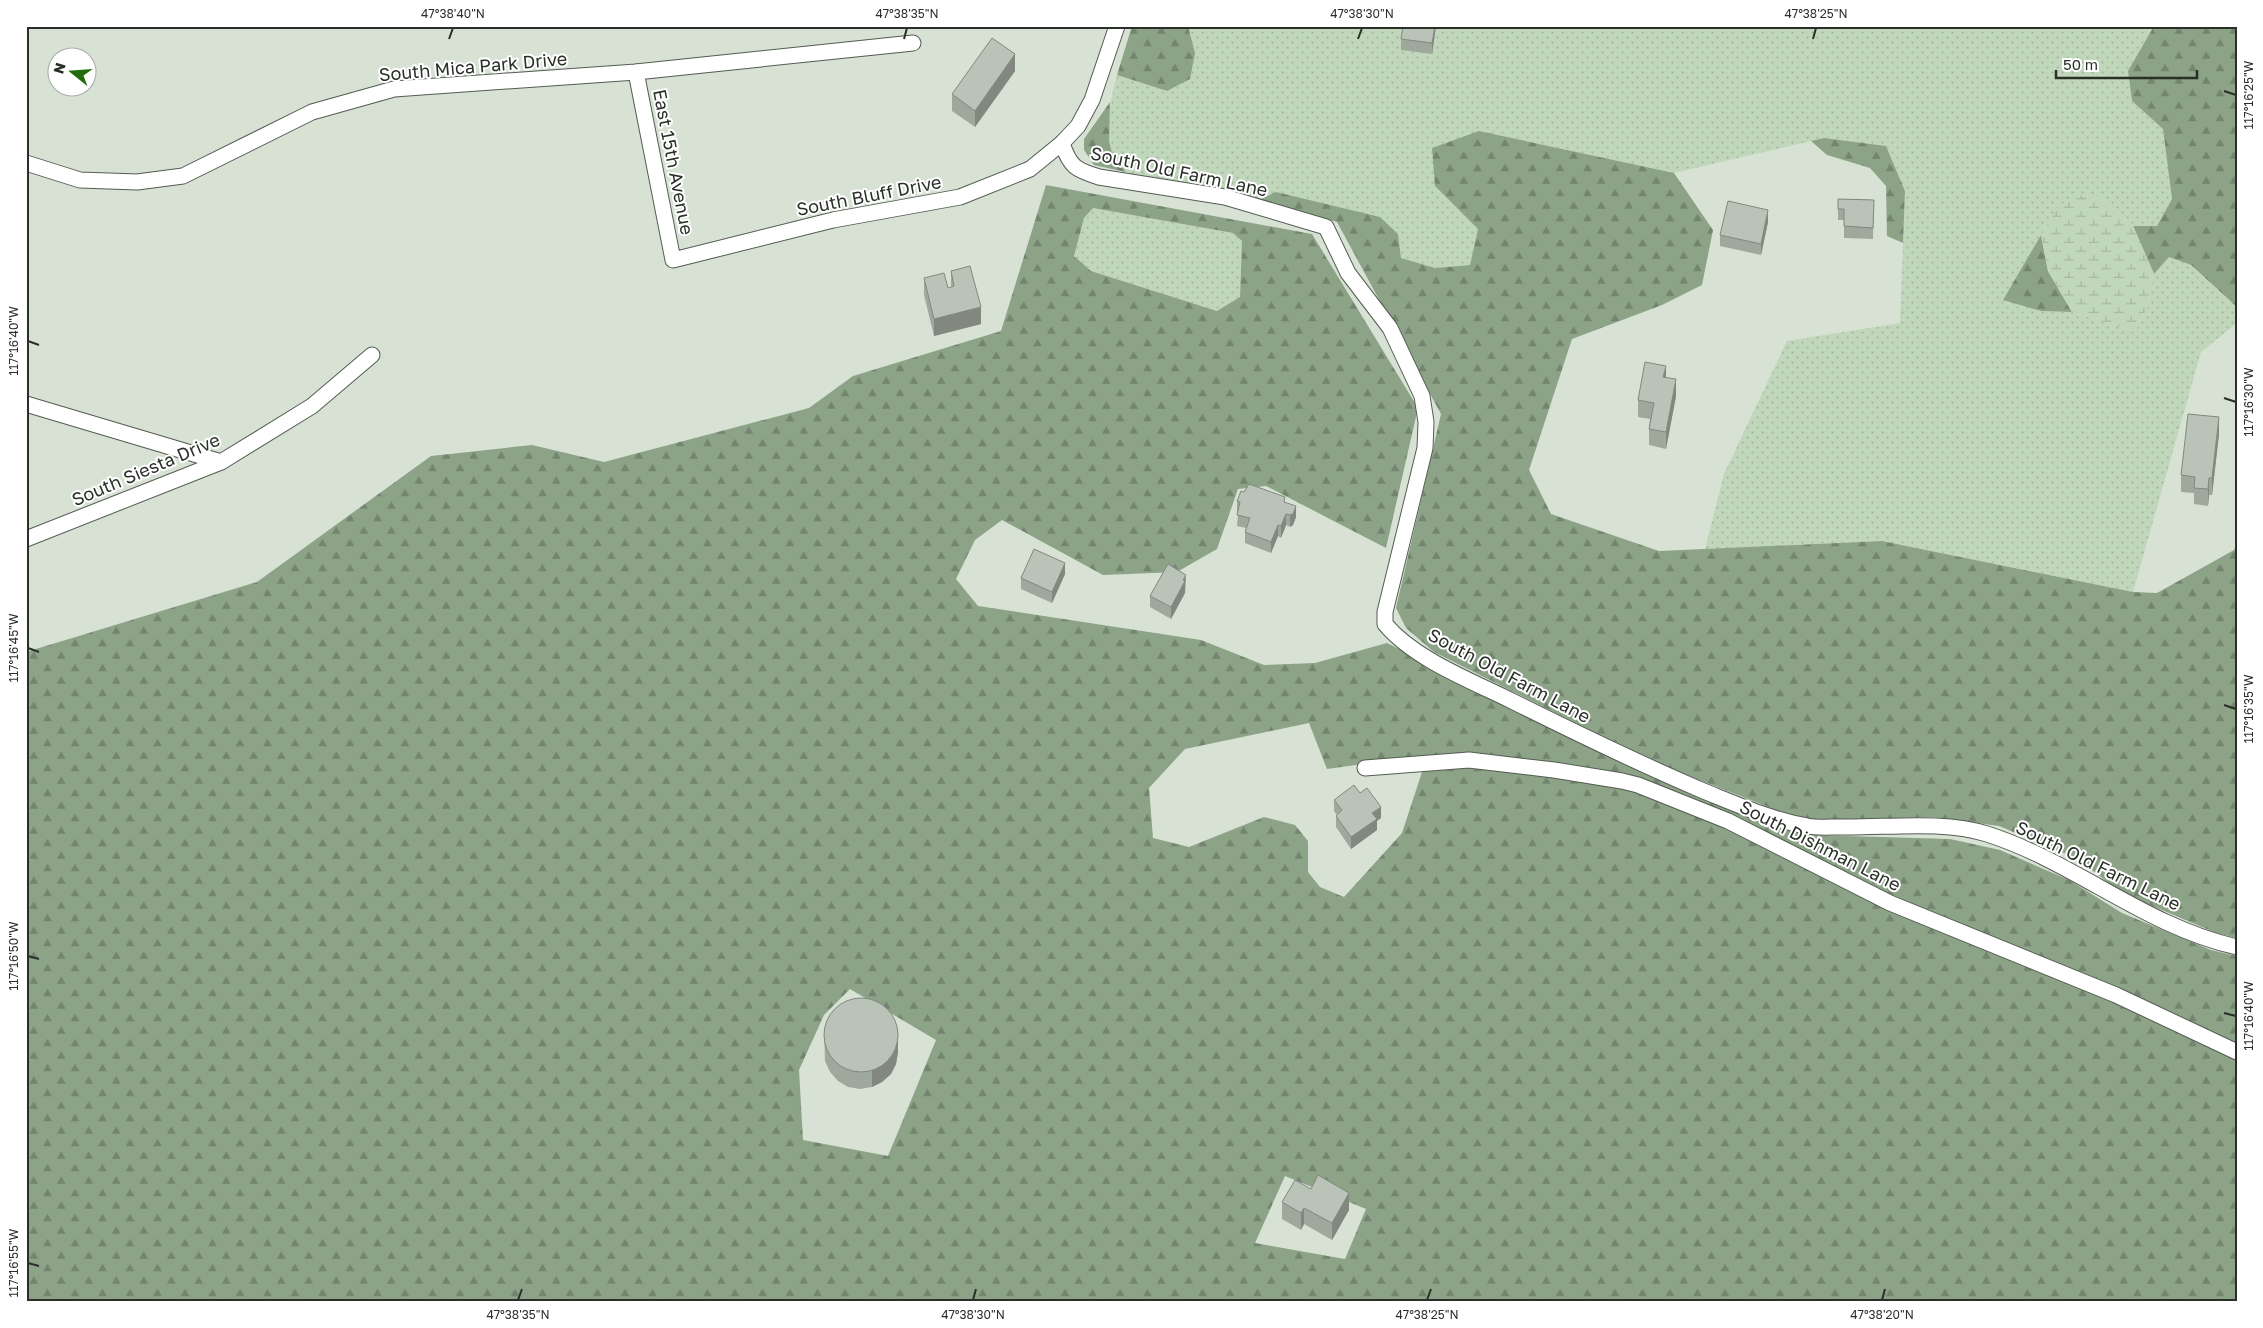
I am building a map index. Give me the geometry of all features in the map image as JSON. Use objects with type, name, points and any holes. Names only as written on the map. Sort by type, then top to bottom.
[{"type":"street","name":"South Bluff Drive","points":[[673,260],[833,220],[960,198],[1030,170],[1062,143],[1078,126],[1092,100],[1117,26]]},
{"type":"street","name":"South Mica Park Drive","points":[[26,163],[80,180],[137,182],[183,176],[312,112],[394,89],[636,72],[913,44]]},
{"type":"street","name":"East 15th Avenue","points":[[636,72],[673,260]]},
{"type":"street","name":"South Old Farm Lane","points":[[1062,143],[1068,160],[1079,171],[1122,181],[1225,197],[1326,227],[1348,273],[1390,328],[1422,396],[1426,422],[1425,448],[1385,612],[1386,624],[1408,644],[1440,665],[1627,759],[1760,812],[1808,827],[1952,827],[1985,834],[2031,851],[2076,873],[2117,899],[2153,917],[2197,936],[2237,946]]},
{"type":"street","name":"South Siesta Drive","points":[[26,539],[221,462],[312,406],[372,355]]},
{"type":"street","points":[[26,404],[221,462]]},
{"type":"street","name":"South Dishman Lane","points":[[1366,768],[1469,760],[1554,770],[1638,785],[1728,820],[1890,904],[2116,995],[2237,1052]]},
{"type":"green space","points":[[1132,26],[1188,26],[1195,53],[1190,79],[1167,91],[1117,75]]},
{"type":"green space","points":[[1188,26],[2154,26],[2128,71],[2132,101],[2163,129],[2172,199],[2157,227],[2133,226],[2099,197],[2058,207],[2004,299],[2041,311],[2072,312],[2135,331],[2148,306],[2154,274],[2169,257],[2190,265],[2237,307],[2237,323],[2201,352],[2133,592],[1882,541],[1705,549],[1724,474],[1787,341],[1900,323],[1905,191],[1886,146],[1824,138],[1674,173],[1479,131],[1435,186],[1478,229],[1470,265],[1435,268],[1401,258],[1398,234],[1224,191],[1125,171],[1111,152],[1109,139],[1109,112],[1117,75],[1167,91],[1195,53]]},
{"type":"green space","points":[[2154,26],[2237,26],[2237,307],[2191,265],[2169,257],[2154,274],[2133,226],[2157,226],[2172,199],[2163,129],[2132,101],[2128,71]]},
{"type":"green space","points":[[1110,102],[1109,141],[1113,157],[1126,172],[1094,165],[1084,150],[1084,139]]},
{"type":"green space","points":[[1479,131],[1674,173],[1713,230],[1702,285],[1662,305],[1572,339],[1529,470],[1551,514],[1659,551],[1882,541],[2133,592],[2157,593],[2234,550],[2237,544],[2237,938],[2216,933],[2122,893],[2076,858],[1999,826],[1933,817],[1808,820],[1776,810],[1651,761],[1434,652],[1406,628],[1396,608],[1441,414],[1337,222],[1259,200],[1276,192],[1380,217],[1398,234],[1401,258],[1435,268],[1470,265],[1478,229],[1435,186],[1432,148]]},
{"type":"green space","points":[[1824,138],[1886,146],[1905,191],[1903,243],[1887,236],[1886,186],[1870,168],[1827,155],[1811,141]]},
{"type":"green space","points":[[1046,185],[1312,234],[1418,408],[1386,548],[1266,486],[1238,489],[1217,549],[1177,572],[1103,575],[1002,520],[975,540],[956,579],[978,606],[1201,640],[1264,665],[1315,663],[1387,643],[1626,764],[1731,808],[1812,835],[1950,839],[2000,850],[2069,880],[2122,913],[2211,950],[2237,956],[2237,1302],[26,1302],[26,652],[257,582],[431,456],[532,445],[604,462],[809,408],[853,376],[1001,331]],"holes":[[[1093,208],[1233,233],[1242,241],[1240,297],[1217,311],[1091,271],[1074,256],[1084,218]],[[1309,723],[1327,769],[1420,756],[1422,772],[1402,833],[1344,897],[1320,887],[1308,872],[1308,841],[1295,825],[1264,817],[1189,847],[1153,838],[1149,788],[1185,749]],[[850,989],[936,1040],[888,1156],[803,1140],[799,1070],[824,1015]],[[1285,1176],[1366,1209],[1345,1259],[1255,1243]]]},
{"type":"green space","points":[[2074,195],[2099,197],[2133,226],[2154,274],[2148,306],[2135,331],[2072,312],[2048,271],[2041,235],[2058,207]]},
{"type":"green space","points":[[1093,208],[1233,233],[1242,241],[1240,297],[1217,311],[1091,271],[1074,256],[1084,218]]},
{"type":"green space","points":[[2041,235],[2048,271],[2072,312],[2041,311],[2003,300]]},
{"type":"building","points":[[1403,26],[1435,26],[1432,43],[1401,39]]},
{"type":"building","points":[[992,38],[1015,54],[975,111],[952,94]]},
{"type":"building","points":[[1838,199],[1874,200],[1873,228],[1844,226],[1844,209],[1838,209]]},
{"type":"building","points":[[1728,201],[1768,210],[1761,244],[1720,235]]},
{"type":"building","points":[[970,266],[981,307],[934,319],[924,278],[944,273],[948,288],[954,286],[951,271]]},
{"type":"building","points":[[1645,362],[1666,366],[1663,377],[1676,379],[1666,432],[1649,429],[1654,403],[1638,400]]},
{"type":"building","points":[[2188,414],[2219,417],[2212,478],[2209,478],[2208,489],[2194,488],[2195,477],[2181,475]]},
{"type":"building","points":[[1249,484],[1285,497],[1284,502],[1296,506],[1293,514],[1286,514],[1281,526],[1278,525],[1271,542],[1245,532],[1250,518],[1237,515],[1240,502],[1237,501],[1241,491],[1244,492]]},
{"type":"building","points":[[1034,549],[1065,563],[1052,592],[1021,578]]},
{"type":"building","points":[[1168,564],[1186,575],[1183,580],[1185,581],[1171,607],[1150,596]]},
{"type":"building","points":[[1354,785],[1360,793],[1367,788],[1381,807],[1372,813],[1377,819],[1351,837],[1336,816],[1342,810],[1334,800]]},
{"type":"building","points":[[861,998],[882,1004],[892,1014],[898,1035],[892,1056],[882,1066],[861,1072],[840,1066],[830,1056],[824,1035],[830,1014],[840,1004]]},
{"type":"building","points":[[1318,1175],[1349,1193],[1332,1223],[1304,1208],[1301,1213],[1282,1202],[1295,1180],[1311,1189]]}]
